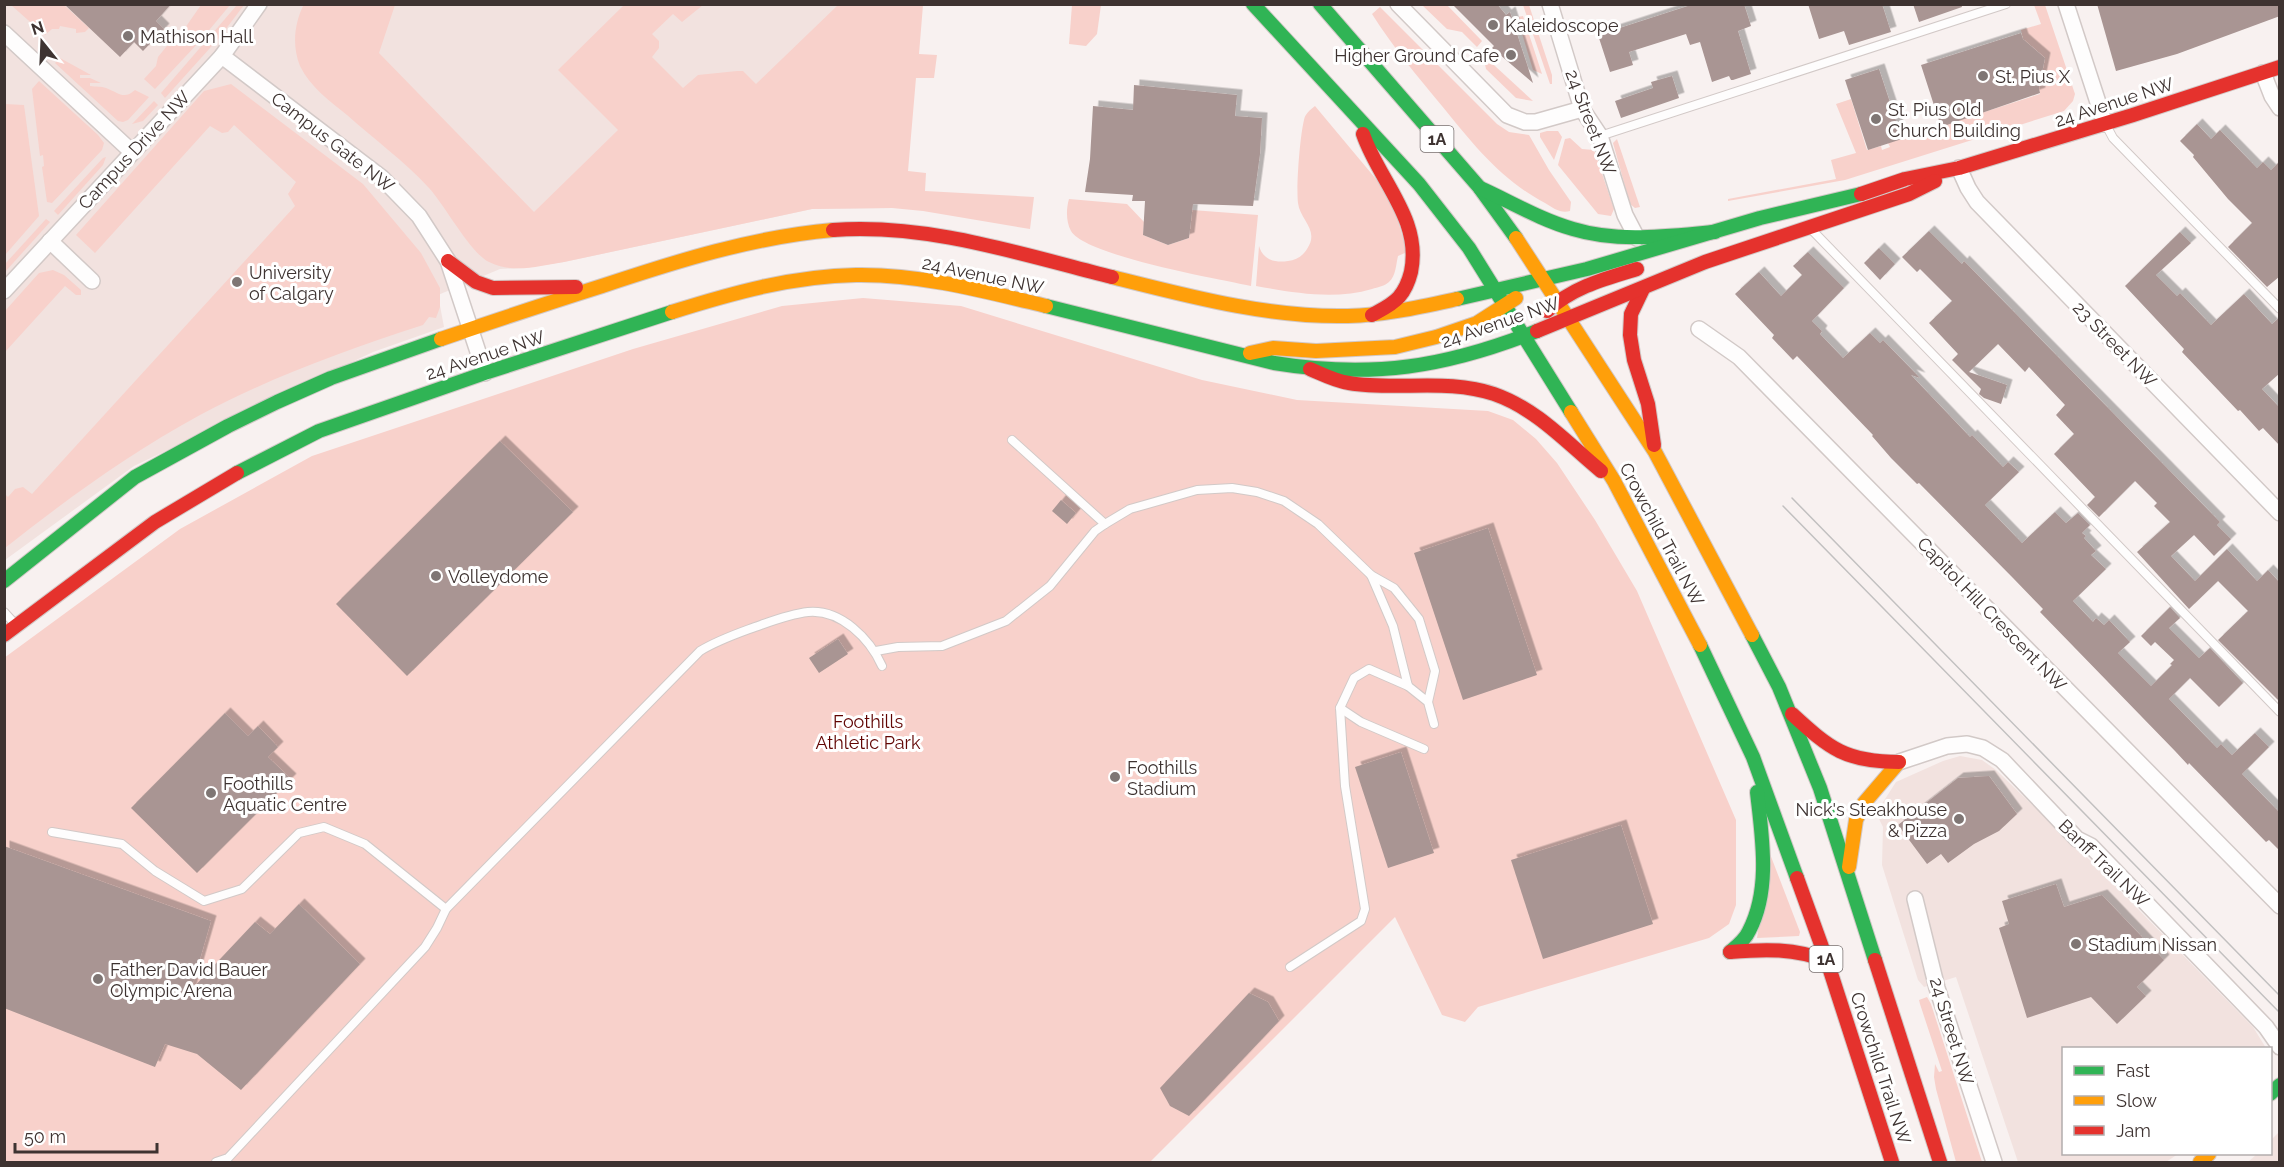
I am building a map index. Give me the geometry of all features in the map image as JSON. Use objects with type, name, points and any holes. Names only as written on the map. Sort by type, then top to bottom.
[{"type":"main road","name":"Crowchild Trail NW","points":[[1253,4],[1419,184],[1469,248],[1614,481],[1701,646],[1753,758],[1827,961],[1892,1162]]},
{"type":"main road","name":"Crowchild Trail NW","points":[[1320,4],[1479,187],[1544,279],[1655,452],[1700,534],[1779,687],[1820,788],[1940,1162]]},
{"type":"main road","name":"24 Avenue NW","points":[[4,581],[135,477],[228,426],[331,378],[471,328],[699,255],[747,242],[799,233],[850,229],[902,230],[952,237],[1149,286],[1248,307],[1297,314],[1372,315],[1422,308],[1544,279],[1646,253],[1760,218],[1848,198],[1905,179],[1959,168],[2105,124],[2280,67]]},
{"type":"main road","points":[[1360,122],[1367,150],[1408,220],[1412,234],[1413,267],[1399,297],[1372,315]]},
{"type":"main road","name":"24 Avenue NW","points":[[4,635],[127,542],[220,481],[319,430],[710,300],[784,282],[859,275],[909,278],[959,286],[1274,363],[1310,369],[1372,371],[1408,368],[1461,357],[1524,336],[1705,262],[1909,194],[1959,168]]},
{"type":"main road","points":[[1479,187],[1571,229],[1605,236],[1637,238],[1715,232]]},
{"type":"main road","points":[[1524,336],[1557,300],[1570,292],[1848,198]]},
{"type":"main road","points":[[448,261],[476,282],[493,288],[601,286]]},
{"type":"main road","points":[[1244,354],[1273,348],[1316,351],[1395,347],[1436,337],[1478,323],[1544,279]]},
{"type":"main road","points":[[1643,289],[1630,314],[1630,334],[1634,360],[1648,404],[1655,452]]},
{"type":"main road","points":[[1310,369],[1347,383],[1462,388],[1510,400],[1532,412],[1582,457],[1614,481]]},
{"type":"main road","points":[[1790,712],[1809,730],[1856,759],[1899,762]]},
{"type":"main road","points":[[1753,758],[1760,825],[1761,880],[1756,914],[1748,933],[1730,952],[1778,948],[1810,953],[1827,961]]},
{"type":"main road","points":[[1848,874],[1856,820],[1864,803],[1899,762]]},
{"type":"street","name":"Campus Drive NW","points":[[4,291],[222,56],[259,4]]},
{"type":"street","points":[[1398,4],[1507,115],[1525,122],[1536,122],[1582,109]]},
{"type":"street","name":"24 Street NW","points":[[1550,4],[1582,109],[1600,136],[1625,215],[1637,238]]},
{"type":"street","points":[[2066,4],[2105,124]]},
{"type":"street","points":[[4,33],[132,152]]},
{"type":"street","name":"Campus Gate NW","points":[[222,56],[325,133],[395,190],[419,216],[448,261],[485,373]]},
{"type":"street","points":[[2263,73],[2272,96],[2280,108]]},
{"type":"street","name":"23 Street NW","points":[[1959,168],[1977,202],[2280,513]]},
{"type":"street","points":[[50,241],[92,282]]},
{"type":"street","name":"Capitol Hill Crescent NW","points":[[1699,329],[1739,357],[2280,906]]},
{"type":"street","name":"Banff Trail NW","points":[[1899,762],[1947,746],[1967,744],[1983,748],[2002,760],[2077,839],[2091,846],[2266,1027],[2280,1047]]},
{"type":"street","name":"24 Street NW","points":[[1915,899],[1937,988],[1994,1162]]},
{"type":"lane","points":[[1600,136],[2006,4]]},
{"type":"lane","points":[[2105,124],[2113,138],[2280,309]]},
{"type":"lane","points":[[1809,227],[2280,712]]},
{"type":"lane","points":[[1011,440],[1105,524]]},
{"type":"lane","points":[[876,651],[898,647],[942,646],[1006,621],[1050,586],[1095,531],[1130,509],[1197,490],[1232,488],[1257,492],[1284,501],[1318,524],[1371,575],[1394,588],[1419,620],[1435,671],[1428,702],[1434,724]]},
{"type":"lane","points":[[1371,575],[1394,626],[1408,686]]},
{"type":"lane","points":[[4,612],[16,625]]},
{"type":"lane","points":[[216,1162],[228,1158],[424,947],[446,909],[700,651],[716,641],[788,616],[810,612],[826,613],[844,621],[858,632],[876,651],[882,666]]},
{"type":"lane","points":[[1290,967],[1361,921],[1365,909],[1345,786],[1340,708],[1354,678],[1369,669],[1408,686],[1428,702]]},
{"type":"lane","points":[[1340,708],[1361,722],[1424,749]]},
{"type":"lane","points":[[52,832],[122,844],[155,871],[204,901],[242,889],[299,833],[324,827],[365,844],[446,909]]},
{"type":"shaded area","name":"University of Calgary","points":[[5,5],[911,5],[892,208],[812,209],[564,262],[500,269],[438,295],[444,327],[373,352],[134,466],[5,560]]},
{"type":"shaded area","points":[[1960,756],[1982,760],[1996,770],[2100,870],[2253,1027],[2265,1047],[2062,1047],[2062,1155],[2176,1155],[2166,1162],[2018,1162],[1956,977],[1924,987],[1918,980],[1882,865],[1883,827],[1876,813],[1896,782]]},
{"type":"shaded area","points":[[2279,1132],[2279,1162],[2248,1162],[2256,1155],[2272,1155],[2272,1139]]},
{"type":"green space","points":[[304,4],[395,5],[379,53],[534,212],[618,130],[558,70],[624,5],[703,5],[682,22],[673,14],[652,34],[659,41],[659,48],[652,57],[683,88],[698,75],[737,71],[743,71],[756,84],[838,5],[923,5],[919,54],[937,55],[934,78],[916,78],[908,171],[926,173],[925,191],[1034,197],[1030,229],[892,208],[812,209],[564,262],[526,268],[498,266],[489,262],[474,249],[435,195],[419,178],[309,81],[297,58],[295,43],[296,27]]},
{"type":"green space","points":[[11,5],[64,5],[89,28],[85,32],[76,33],[76,29],[60,26],[59,29],[52,29],[45,35]]},
{"type":"green space","points":[[201,5],[230,5],[155,89],[144,79],[156,66],[158,57],[171,41],[178,38]]},
{"type":"green space","points":[[237,5],[244,5],[219,38],[165,98],[161,93]]},
{"type":"green space","points":[[1072,5],[1101,5],[1097,34],[1086,46],[1069,44]]},
{"type":"green space","points":[[1422,5],[1447,5],[1482,41],[1477,47],[1462,32],[1447,29]]},
{"type":"green space","points":[[1523,5],[1529,5],[1552,75],[1552,84],[1550,84]]},
{"type":"green space","points":[[2034,5],[2045,5],[2075,94],[2073,101],[2064,111],[1845,180],[1728,201],[1728,199],[1836,179],[1831,160],[1856,153],[1836,104],[1851,99],[1867,150],[1881,146],[1882,150],[1890,147],[1888,143],[2040,94],[2039,88],[2045,58],[2023,39],[2021,30],[2041,24]]},
{"type":"green space","points":[[1380,7],[1497,124],[1509,132],[1529,135],[1571,202],[1570,211],[1557,210],[1529,194],[1489,160],[1397,50],[1372,14]]},
{"type":"green space","points":[[1523,16],[1542,74],[1533,70],[1517,17]]},
{"type":"green space","points":[[1483,55],[1533,101],[1516,98],[1486,69]]},
{"type":"green space","points":[[60,58],[91,75],[80,75],[80,78],[90,78],[101,83],[90,83],[90,86],[104,87],[124,95],[135,90],[149,97],[128,120],[118,121],[55,63]]},
{"type":"green space","points":[[39,81],[104,143],[102,150],[52,203],[47,202],[42,167],[44,166],[43,155],[40,156],[32,89]]},
{"type":"green space","points":[[231,84],[363,184],[421,253],[440,288],[440,307],[436,318],[429,317],[423,325],[281,376],[200,415],[100,477],[5,548],[5,494],[8,497],[15,489],[23,487],[32,494],[295,206],[288,194],[296,182],[234,125],[228,132],[222,133],[210,126],[95,253],[76,235],[204,91]]},
{"type":"green space","points":[[154,101],[158,105],[143,121],[132,124]]},
{"type":"green space","points":[[5,104],[24,105],[39,216],[5,255]]},
{"type":"green space","points":[[1315,106],[1391,197],[1407,252],[1398,256],[1393,277],[1389,282],[1372,289],[1329,295],[1256,286],[1259,246],[1263,255],[1274,261],[1283,262],[1301,256],[1310,242],[1310,231],[1299,209],[1298,186],[1304,120]]},
{"type":"green space","points":[[1558,131],[1562,137],[1554,160],[1540,137],[1540,133]]},
{"type":"green space","points":[[1570,138],[1582,149],[1594,150],[1614,209],[1611,216],[1598,214],[1558,165],[1565,139]]},
{"type":"green space","points":[[1617,139],[1640,207],[1635,208],[1630,204],[1613,143]]},
{"type":"green space","points":[[106,157],[103,165],[58,215],[54,211]]},
{"type":"green space","points":[[1069,199],[1127,204],[1144,222],[1143,235],[1168,245],[1189,238],[1192,210],[1258,215],[1251,286],[1126,258],[1082,240],[1071,231],[1068,224]]},
{"type":"green space","points":[[46,219],[50,222],[5,272],[5,264]]},
{"type":"green space","points":[[53,270],[64,275],[81,290],[81,295],[76,295],[65,286],[5,352],[5,311],[39,273]]},
{"type":"green space","name":"Foothills Athletic Park","points":[[863,298],[961,306],[1202,380],[1297,400],[1488,411],[1513,420],[1536,439],[1557,463],[1595,520],[1637,591],[1736,820],[1736,905],[1729,924],[1709,938],[1478,1007],[1465,1022],[1442,1015],[1395,917],[1150,1162],[5,1162],[4,658],[180,529],[312,456],[633,349],[782,306]]},
{"type":"green space","points":[[1770,854],[1800,932],[1799,936],[1757,938]]},
{"type":"green space","points":[[1927,997],[1982,1162],[1956,1162],[1936,1089],[1935,1064],[1939,1072],[1942,1071],[1919,1000]]},
{"type":"building","name":"Mathison Hall","points":[[64,4],[171,4],[156,21],[164,29],[143,51],[134,42],[120,57]]},
{"type":"building","name":"Kaleidoscope","points":[[1452,4],[1497,4],[1506,15],[1510,12],[1533,83],[1492,48],[1494,46]]},
{"type":"building","points":[[1694,4],[1744,4],[1751,26],[1738,31],[1751,74],[1733,80],[1729,76],[1712,82],[1700,42],[1690,45],[1686,34],[1629,52],[1633,65],[1610,72],[1598,35]]},
{"type":"building","points":[[1808,4],[1882,4],[1891,32],[1849,45],[1844,31],[1819,39]]},
{"type":"building","points":[[1913,4],[1961,4],[1962,7],[1919,22]]},
{"type":"building","points":[[2097,4],[2280,4],[2280,16],[2177,54],[2116,71]]},
{"type":"building","name":"St. Pius X","points":[[2021,33],[2023,39],[2045,58],[2040,93],[1941,127],[1921,65]]},
{"type":"building","name":"St. Pius Old Church Building","points":[[1879,69],[1902,139],[1868,150],[1845,80]]},
{"type":"building","points":[[1672,76],[1679,98],[1621,118],[1615,101],[1653,88],[1651,82]]},
{"type":"building","points":[[1134,85],[1237,95],[1235,116],[1262,118],[1253,206],[1193,204],[1189,238],[1168,245],[1143,235],[1145,201],[1132,201],[1133,195],[1085,192],[1090,159],[1093,106],[1133,110]]},
{"type":"building","points":[[2197,124],[2211,139],[2220,130],[2257,168],[2263,162],[2271,170],[2280,161],[2280,276],[2267,287],[2228,247],[2252,223],[2228,199],[2193,157],[2194,155],[2180,141]]},
{"type":"building","points":[[1929,231],[1962,264],[1964,261],[2220,522],[2217,525],[2231,539],[2214,556],[2194,535],[2171,556],[2195,581],[2227,549],[2257,581],[2268,570],[2280,583],[2280,702],[2218,640],[2248,611],[2218,581],[2189,609],[2137,552],[2170,522],[2154,506],[2157,503],[2135,481],[2099,517],[2087,505],[2095,497],[2054,454],[2074,434],[2056,415],[2065,405],[2029,367],[2025,372],[1998,344],[1969,372],[2007,385],[2001,404],[1979,394],[1981,389],[1952,360],[1958,354],[1929,323],[1952,301],[1920,269],[1917,272],[1902,257]]},
{"type":"building","points":[[2180,232],[2191,243],[2156,275],[2177,296],[2180,293],[2211,325],[2244,294],[2272,324],[2280,317],[2280,373],[2262,389],[2280,408],[2280,446],[2263,428],[2259,431],[2240,410],[2238,411],[2182,352],[2184,349],[2125,286]]},
{"type":"building","points":[[1879,248],[1895,264],[1880,280],[1864,263]]},
{"type":"building","points":[[1808,252],[1844,288],[1812,321],[1822,331],[1820,334],[1843,358],[1870,333],[1880,343],[1883,340],[1920,378],[1911,375],[1970,437],[1972,435],[2003,467],[2008,462],[2019,472],[1985,505],[2022,543],[2055,512],[2066,523],[2078,513],[2090,525],[2082,533],[2096,551],[2091,555],[2106,569],[2073,601],[2093,622],[2096,618],[2104,625],[2109,620],[2130,642],[2118,653],[2151,686],[2172,665],[2170,664],[2174,660],[2155,642],[2151,646],[2141,636],[2170,607],[2180,618],[2169,628],[2199,658],[2210,648],[2243,683],[2219,707],[2190,678],[2169,699],[2217,748],[2221,744],[2232,755],[2255,733],[2269,747],[2242,774],[2280,813],[2280,851],[2269,840],[2266,842],[2189,763],[2188,765],[2040,612],[2043,609],[1919,483],[1917,484],[1891,458],[1873,435],[1797,356],[1793,360],[1772,338],[1774,335],[1735,294],[1759,272],[1781,296],[1802,275],[1793,266]]},
{"type":"building","name":"Volleydome","points":[[500,441],[573,512],[407,676],[336,604]]},
{"type":"building","points":[[1061,500],[1076,513],[1067,524],[1052,511]]},
{"type":"building","points":[[1488,528],[1537,675],[1463,700],[1414,553]]},
{"type":"building","points":[[838,639],[848,654],[819,673],[809,658]]},
{"type":"building","name":"Foothills Aquatic Centre","points":[[225,713],[248,736],[258,726],[278,747],[268,757],[291,779],[197,873],[131,808]]},
{"type":"building","points":[[1401,752],[1434,853],[1388,868],[1355,767]]},
{"type":"building","name":"Nick's Steakhouse & Pizza","points":[[1989,776],[2017,814],[1999,831],[1974,844],[1948,863],[1941,854],[1927,864],[1898,825],[1958,778]]},
{"type":"building","points":[[1621,825],[1653,924],[1543,959],[1511,860]]},
{"type":"building","name":"Father David Bauer Olympic Arena","points":[[4,846],[211,921],[191,990],[255,922],[270,934],[299,904],[360,964],[241,1090],[197,1054],[165,1044],[155,1067],[4,1008]]},
{"type":"building","name":"Stadium Nissan","points":[[2056,884],[2064,907],[2102,895],[2164,960],[2137,987],[2146,996],[2117,1024],[2091,997],[2027,1018],[1999,928],[2009,924],[2002,901]]},
{"type":"building","points":[[1249,993],[1268,1002],[1279,1021],[1189,1116],[1170,1106],[1160,1088]]},
{"type":"tram line","points":[[1792,498],[2280,996]]},
{"type":"tram line","points":[[1783,506],[2280,1013]]},
{"type":"traffic: fast","points":[[1253,4],[1419,184],[1469,248],[1571,412]]},
{"type":"traffic: fast","points":[[1320,4],[1479,187],[1516,238]]},
{"type":"traffic: fast","points":[[1480,188],[1549,221],[1590,233],[1644,237],[1715,232]]},
{"type":"traffic: fast","points":[[1457,299],[1587,269],[1760,218],[1861,194]]},
{"type":"traffic: fast","points":[[1046,306],[1274,363],[1344,370],[1376,369],[1440,361],[1537,331]]},
{"type":"traffic: fast","points":[[237,473],[319,431],[485,373],[672,312]]},
{"type":"traffic: fast","points":[[4,581],[135,477],[277,402],[331,378],[441,339]]},
{"type":"traffic: fast","points":[[1752,635],[1779,687],[1820,788],[1875,960]]},
{"type":"traffic: fast","points":[[1700,645],[1753,757],[1797,878]]},
{"type":"traffic: fast","points":[[1730,952],[1741,943],[1747,934],[1756,915],[1760,898],[1763,863],[1757,792]]},
{"type":"traffic: fast","points":[[2272,1092],[2280,1085]]},
{"type":"traffic: slow","points":[[441,339],[687,259],[774,238],[833,230]]},
{"type":"traffic: slow","points":[[1516,238],[1655,452],[1752,635]]},
{"type":"traffic: slow","points":[[672,312],[717,298],[786,282],[856,275],[928,280],[1046,306]]},
{"type":"traffic: slow","points":[[1112,277],[1259,310],[1318,316],[1375,314],[1457,299]]},
{"type":"traffic: slow","points":[[1250,353],[1273,348],[1316,351],[1395,347],[1436,337],[1477,323],[1516,298]]},
{"type":"traffic: slow","points":[[1571,412],[1614,481],[1700,645]]},
{"type":"traffic: slow","points":[[1849,867],[1856,820],[1864,803],[1899,762]]},
{"type":"traffic: slow","points":[[2200,1162],[2208,1155]]},
{"type":"traffic: jam","points":[[1861,194],[1905,179],[1959,168],[2280,67]]},
{"type":"traffic: jam","points":[[1363,134],[1405,217],[1413,253],[1411,272],[1403,291],[1393,302],[1372,315]]},
{"type":"traffic: jam","points":[[1537,331],[1705,262],[1909,194],[1935,181]]},
{"type":"traffic: jam","points":[[833,230],[904,231],[939,236],[1008,250],[1112,277]]},
{"type":"traffic: jam","points":[[448,261],[476,282],[493,288],[576,287]]},
{"type":"traffic: jam","points":[[1547,311],[1578,290],[1637,269]]},
{"type":"traffic: jam","points":[[1643,289],[1631,314],[1630,335],[1634,360],[1648,404],[1654,445]]},
{"type":"traffic: jam","points":[[1310,369],[1349,383],[1459,387],[1494,394],[1510,400],[1538,418],[1601,471]]},
{"type":"traffic: jam","points":[[4,635],[155,522],[237,473]]},
{"type":"traffic: jam","points":[[1792,714],[1817,736],[1840,751],[1865,759],[1899,762]]},
{"type":"traffic: jam","points":[[1797,878],[1827,961],[1892,1162]]},
{"type":"traffic: jam","points":[[1730,952],[1779,950],[1827,961]]},
{"type":"traffic: jam","points":[[1875,960],[1940,1162]]},
{"type":"place","name":"Kaleidoscope","points":[[1493,25]]},
{"type":"place","name":"Mathison Hall","points":[[128,36]]},
{"type":"place","name":"Higher Ground Cafe","points":[[1511,55]]},
{"type":"place","name":"St. Pius X","points":[[1983,76]]},
{"type":"place","name":"St. Pius Old Church Building","points":[[1876,119]]},
{"type":"place","name":"University of Calgary","points":[[237,282]]},
{"type":"place","name":"Volleydome","points":[[436,576]]},
{"type":"place","name":"Foothills Stadium","points":[[1115,777]]},
{"type":"place","name":"Foothills Aquatic Centre","points":[[211,793]]},
{"type":"place","name":"Nick's Steakhouse & Pizza","points":[[1959,819]]},
{"type":"place","name":"Stadium Nissan","points":[[2076,944]]},
{"type":"place","name":"Father David Bauer Olympic Arena","points":[[98,979]]}]
